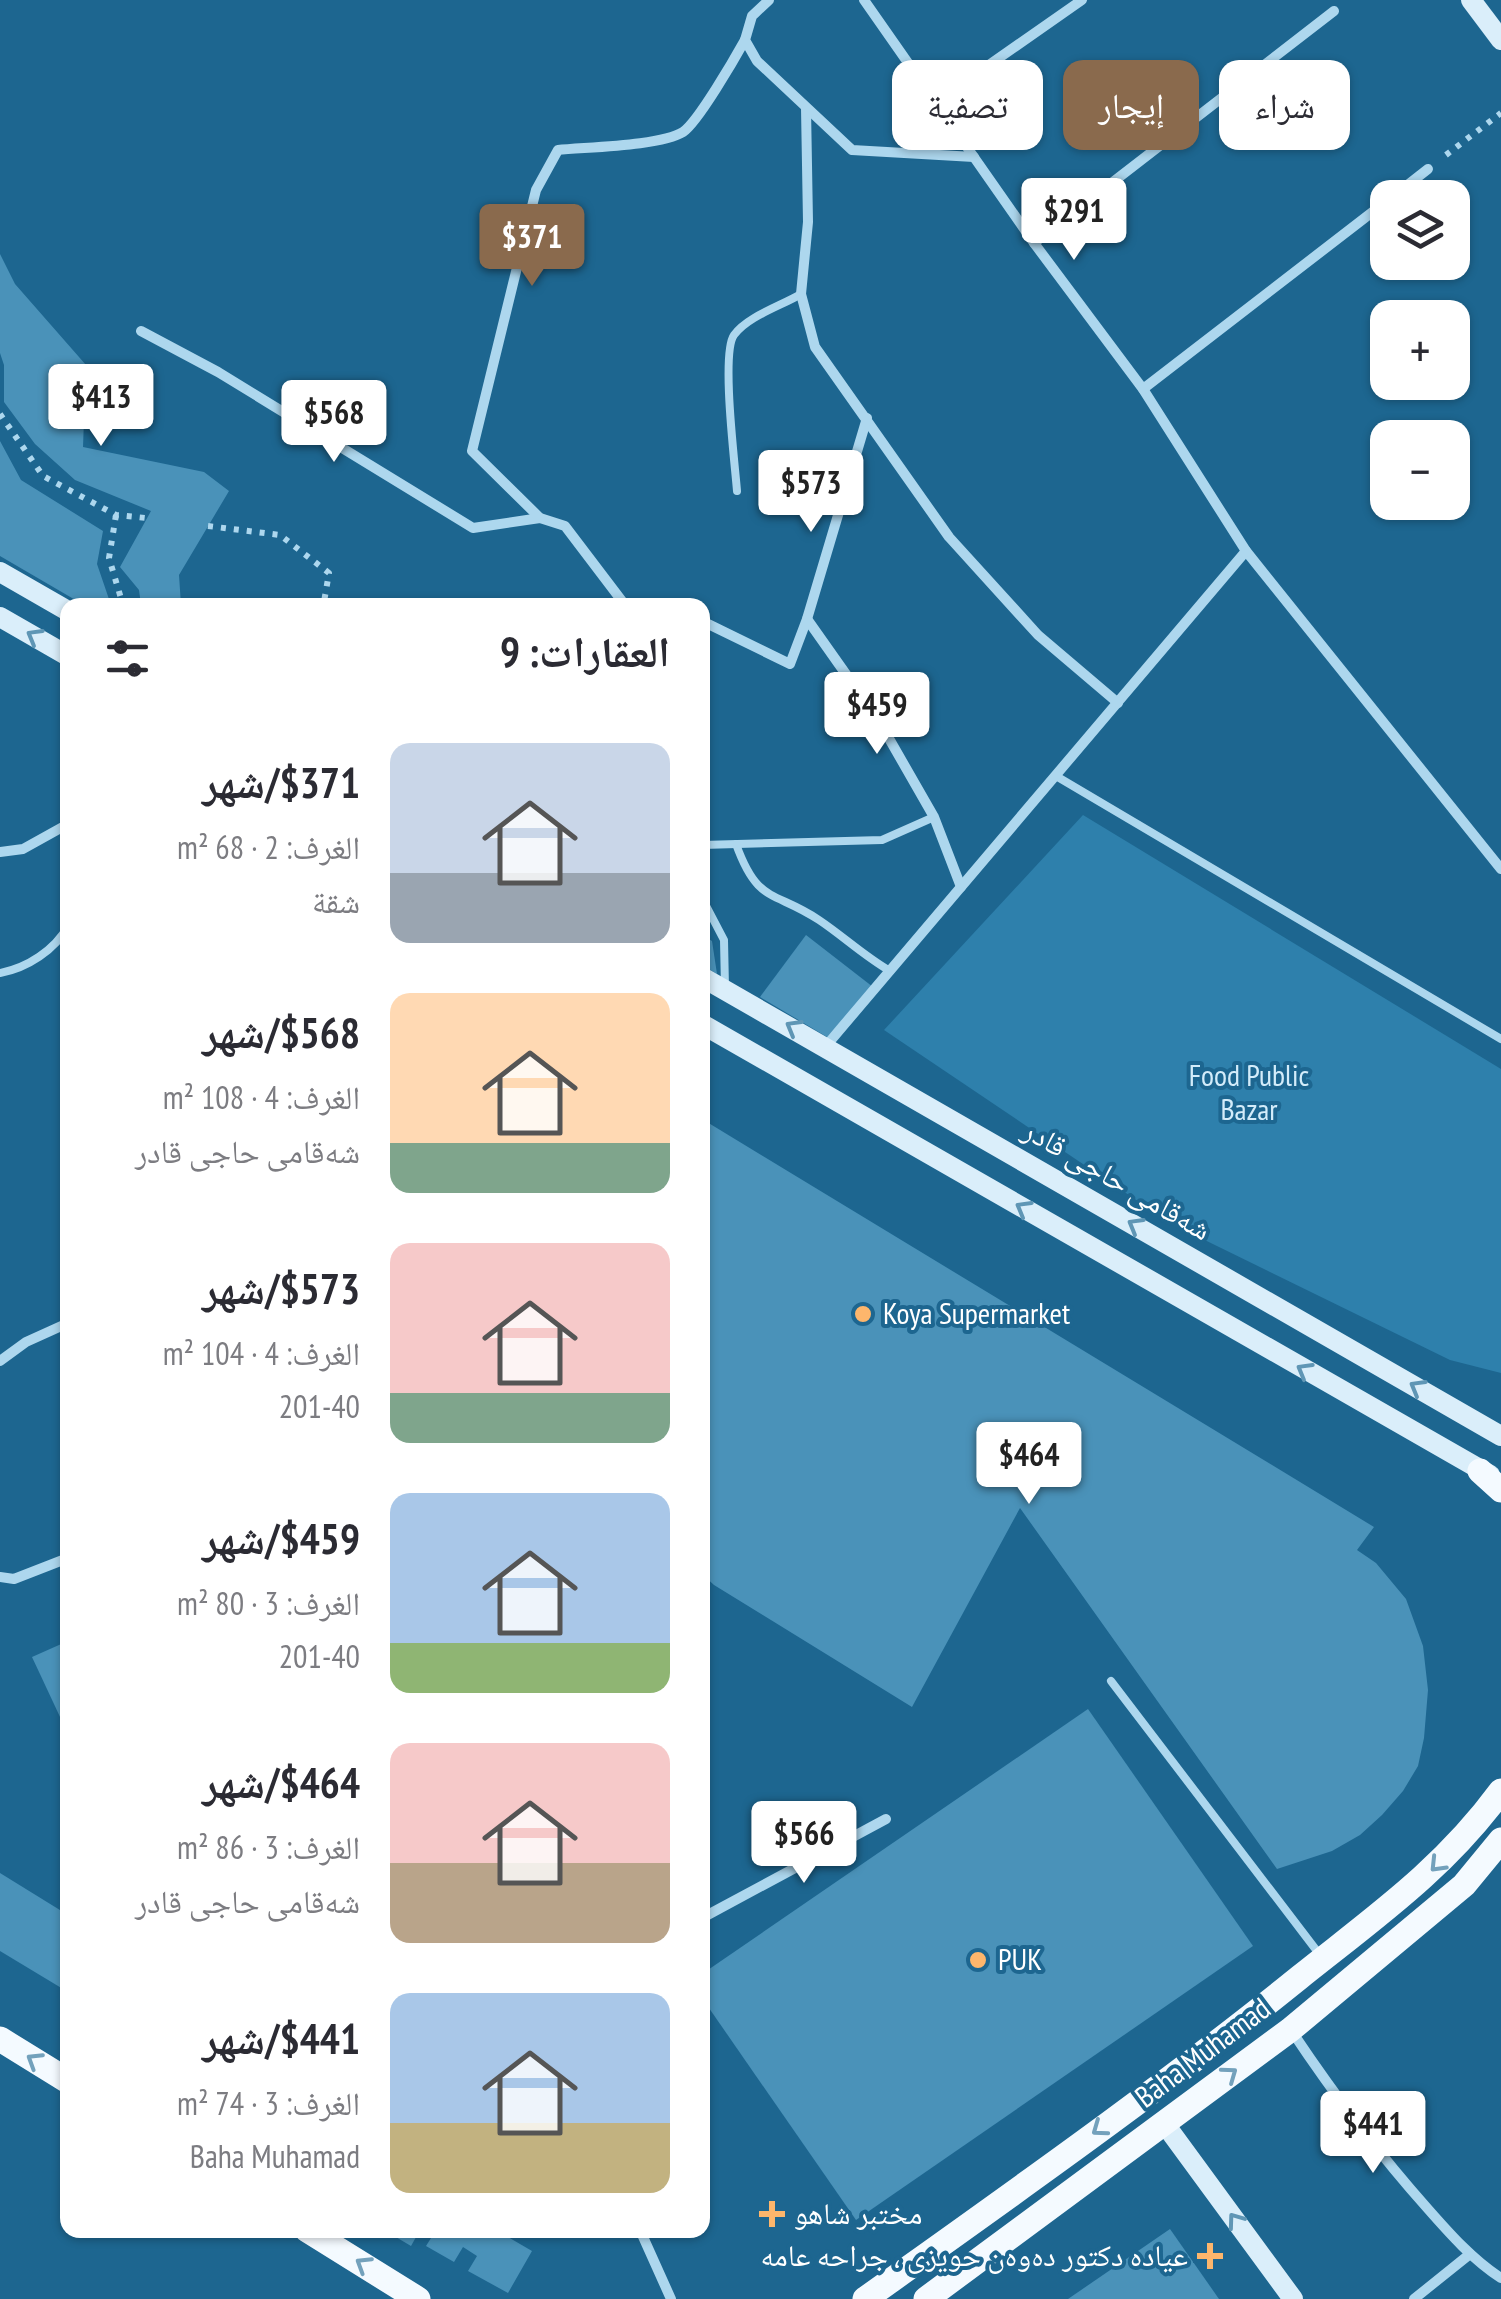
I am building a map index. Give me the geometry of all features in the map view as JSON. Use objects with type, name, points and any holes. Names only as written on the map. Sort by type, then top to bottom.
[{"type":"main road","points":[[1471,0],[1501,40]]},
{"type":"main road","points":[[0,572],[60,606]]},
{"type":"main road","points":[[0,616],[60,651]]},
{"type":"main road","name":"شەقامی حاجی قادر","points":[[710,981],[1501,1436]]},
{"type":"main road","points":[[710,1033],[1490,1475],[1501,1490]]},
{"type":"main road","points":[[864,2299],[1202,2056],[1412,1890],[1482,1817],[1501,1791]]},
{"type":"main road","name":"Baha Muhamad","points":[[926,2299],[1290,2030],[1464,1885],[1501,1840]]},
{"type":"main road","points":[[0,2039],[60,2076]]},
{"type":"main road","points":[[1164,2123],[1293,2299]]},
{"type":"main road","points":[[320,2238],[418,2299]]},
{"type":"street","points":[[540,518],[472,451],[536,190],[558,150],[647,141],[684,132],[726,74],[745,40],[752,16],[768,0]]},
{"type":"street","points":[[864,0],[906,60]]},
{"type":"street","points":[[996,60],[1082,0]]},
{"type":"street","points":[[1034,242],[1334,11]]},
{"type":"street","points":[[745,40],[757,61],[852,150],[974,157]]},
{"type":"street","points":[[806,108],[808,222],[801,294],[814,346],[949,537],[1038,635],[1118,702]]},
{"type":"street","points":[[969,150],[1143,388],[1246,552],[1501,869]]},
{"type":"street","points":[[1414,180],[1428,169]]},
{"type":"street","points":[[1143,388],[1370,214]]},
{"type":"street","points":[[141,331],[218,372],[473,528],[540,518],[565,526],[620,598]]},
{"type":"street","points":[[710,625],[790,664],[867,418]]},
{"type":"street","points":[[826,1046],[1246,552]]},
{"type":"street","points":[[807,619],[879,721],[934,817],[961,887]]},
{"type":"street","points":[[0,852],[23,848],[60,828]]},
{"type":"street","points":[[0,1361],[26,1342],[60,1327]]},
{"type":"street","points":[[0,1577],[14,1579],[60,1561]]},
{"type":"street","points":[[710,1914],[886,1819]]},
{"type":"street","points":[[1290,2030],[1404,2182],[1470,2254],[1499,2273]]},
{"type":"street","points":[[644,2238],[671,2299]]},
{"type":"street","points":[[1414,2299],[1470,2254]]},
{"type":"lane","points":[[738,491],[728,363],[731,339],[743,326],[801,294]]},
{"type":"lane","points":[[1056,776],[1501,1040]]},
{"type":"lane","points":[[710,845],[882,840],[934,817]]},
{"type":"lane","points":[[736,844],[746,872],[770,897],[818,919],[859,953],[890,971]]},
{"type":"lane","points":[[710,913],[724,940],[725,990]]},
{"type":"lane","points":[[0,974],[15,970],[60,941]]},
{"type":"lane","points":[[1111,1682],[1323,1958]]},
{"type":"path","points":[[1428,169],[1501,113]]},
{"type":"path","points":[[0,414],[42,476],[116,515],[146,518]]},
{"type":"path","points":[[116,515],[109,558],[121,598]]},
{"type":"path","points":[[208,526],[280,534],[330,573],[325,598]]},
{"type":"green space","name":"Food Public Bazar","points":[[1083,815],[1501,1069],[1501,1373],[1450,1360],[1172,1224],[884,1030]]},
{"type":"building","points":[[0,254],[15,284],[86,365],[83,447],[204,472],[229,491],[179,575],[181,598],[140,598],[139,590],[120,567],[151,511],[75,480],[35,444],[4,402],[4,365],[0,353]]},
{"type":"building","points":[[0,441],[21,480],[103,531],[97,564],[109,598],[72,598],[0,556]]},
{"type":"building","points":[[806,935],[873,987],[827,1037],[760,997]]},
{"type":"building","points":[[710,940],[712,941],[717,974],[710,970]]},
{"type":"building","name":"Koya Supermarket","points":[[710,1124],[1374,1527],[1357,1550],[1376,1563],[1406,1599],[1423,1646],[1428,1690],[1418,1766],[1403,1791],[1360,1835],[1332,1851],[1277,1869],[1020,1508],[912,1707],[710,1581]]},
{"type":"building","points":[[60,1645],[60,1717],[32,1657]]},
{"type":"building","name":"PUK","points":[[1088,1709],[1253,1946],[856,2220],[710,2010],[710,1969]]},
{"type":"building","points":[[0,1873],[60,1910],[60,1987],[0,1951]]},
{"type":"building","points":[[1170,2229],[1219,2299],[1068,2299]]},
{"type":"building","points":[[398,2238],[416,2238],[411,2246]]},
{"type":"building","points":[[431,2238],[510,2238],[532,2251],[508,2293],[468,2271],[477,2256],[463,2247],[454,2262],[426,2246]]},
{"type":"place","name":"Koya Supermarket","points":[[863,1314]]},
{"type":"place","name":"PUK","points":[[978,1960]]},
{"type":"place","name":"مختبر شاهو","points":[[772,2214]]},
{"type":"place","name":"عیادە دکتور دەوەن حویزی ، جراحە عامە","points":[[1210,2256]]}]
